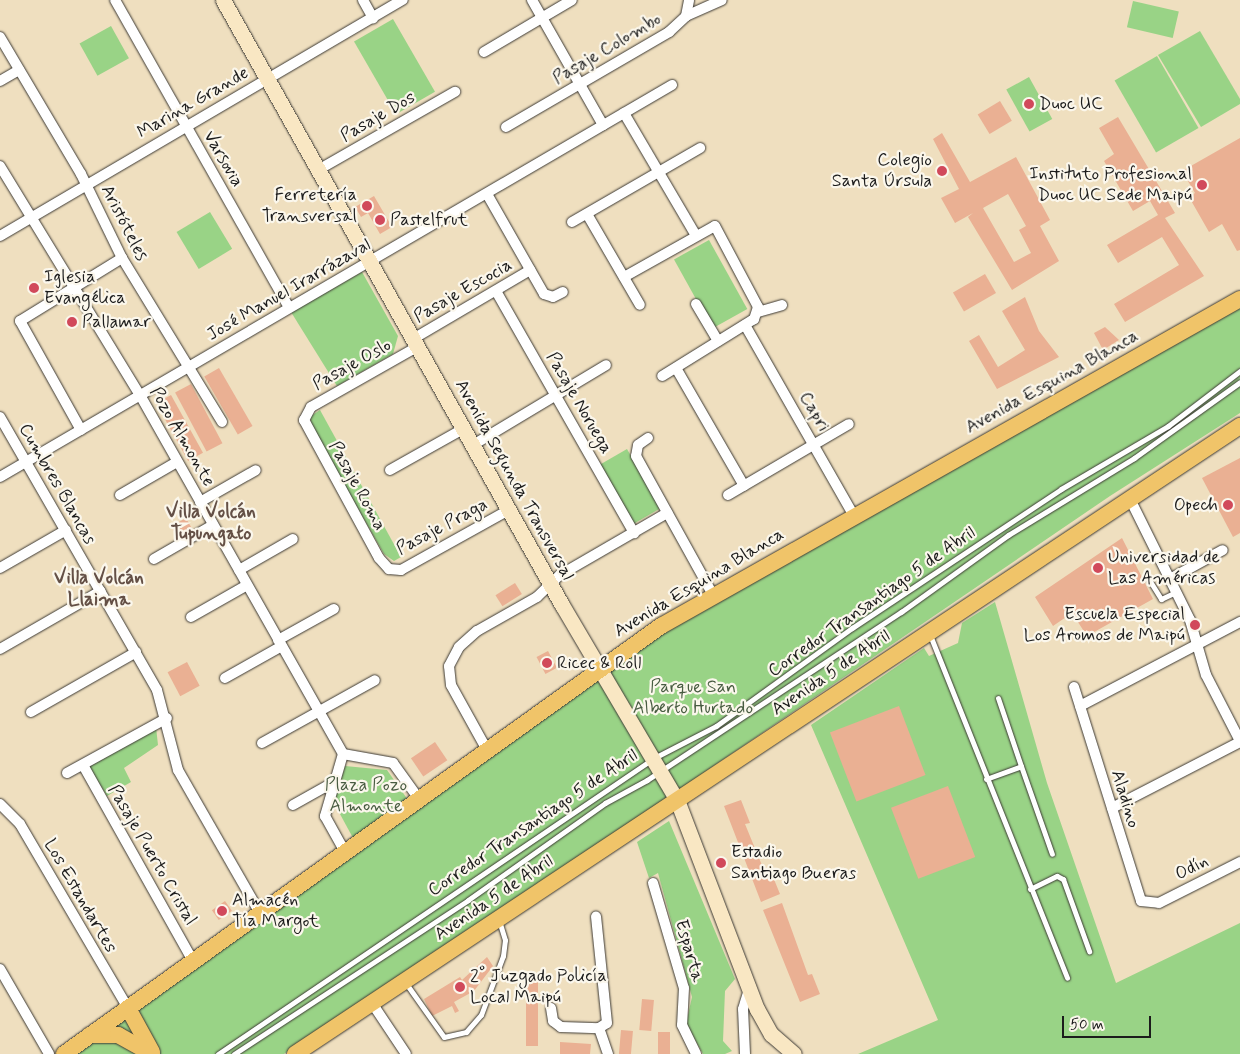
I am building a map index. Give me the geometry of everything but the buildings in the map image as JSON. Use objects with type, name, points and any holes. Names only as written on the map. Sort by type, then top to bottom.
[{"type":"main road","name":"Avenida Segunda Transversal","points":[[223,0],[551,585],[602,668],[678,800],[749,989],[771,1034],[794,1054]]},
{"type":"main road","name":"Avenida Esquina Blanca","points":[[64,1054],[602,668],[713,595],[1240,299]]},
{"type":"main road","name":"Avenida 5 de Abril","points":[[295,1054],[1240,426]]},
{"type":"main road","points":[[128,1008],[153,1054]]},
{"type":"main road","points":[[89,1036],[118,1035],[153,1054]]},
{"type":"street","name":"Varsovia","points":[[114,0],[289,307]]},
{"type":"street","points":[[363,0],[373,18]]},
{"type":"street","name":"Marina Grande","points":[[0,236],[403,0]]},
{"type":"street","points":[[532,0],[603,125]]},
{"type":"street","points":[[484,52],[572,0]]},
{"type":"street","points":[[686,16],[689,0]]},
{"type":"street","name":"Pasaje Colombo","points":[[506,127],[668,32],[686,16],[722,0]]},
{"type":"street","name":"Aristóteles","points":[[0,37],[86,184],[122,258],[190,366],[222,422]]},
{"type":"street","points":[[0,82],[19,70]]},
{"type":"street","name":"José Manuel Irarrázaval","points":[[0,478],[289,307],[370,263],[672,85]]},
{"type":"street","name":"Pasaje Dos","points":[[318,170],[455,92]]},
{"type":"street","points":[[624,113],[695,234]]},
{"type":"street","points":[[572,222],[700,148]]},
{"type":"street","name":"Pozo Almonte","points":[[0,166],[140,395],[343,754]]},
{"type":"street","name":"Pasaje Escocia","points":[[487,194],[547,296],[563,292]]},
{"type":"street","points":[[587,214],[640,305]]},
{"type":"street","points":[[624,277],[709,226],[718,228],[758,312]]},
{"type":"street","points":[[81,430],[20,321],[122,258]]},
{"type":"street","name":"Pasaje Escocia","points":[[415,343],[530,270]]},
{"type":"street","name":"Pasaje Noruega","points":[[496,290],[634,532]]},
{"type":"street","points":[[696,304],[718,342]]},
{"type":"street","points":[[662,376],[745,324],[758,312],[782,305]]},
{"type":"street","name":"Capri","points":[[745,324],[854,516]]},
{"type":"street","name":"Pasaje Oslo","points":[[305,415],[315,404],[415,343]]},
{"type":"street","points":[[473,445],[606,365]]},
{"type":"street","points":[[676,368],[744,486]]},
{"type":"street","name":"Pasaje Roma","points":[[305,415],[307,430],[379,558],[389,569]]},
{"type":"street","name":"Cumbres Blancas","points":[[0,418],[161,697],[178,770],[260,913]]},
{"type":"street","points":[[728,495],[849,424]]},
{"type":"street","points":[[390,470],[464,429]]},
{"type":"street","name":"Pasaje Noruega","points":[[648,438],[638,445],[636,456],[713,595]]},
{"type":"street","points":[[120,495],[177,462]]},
{"type":"street","points":[[200,502],[256,470]]},
{"type":"street","points":[[1112,808],[1240,742],[1206,675],[1197,645],[1176,592],[1130,499]]},
{"type":"street","name":"Pasaje Praga","points":[[389,569],[406,567],[509,510]]},
{"type":"street","points":[[487,750],[451,685],[451,659],[477,631],[667,513]]},
{"type":"street","points":[[154,559],[213,525]]},
{"type":"street","points":[[0,568],[66,530]]},
{"type":"street","points":[[238,570],[293,539]]},
{"type":"street","points":[[1170,579],[1223,550]]},
{"type":"street","points":[[191,618],[247,585]]},
{"type":"street","points":[[0,649],[100,591]]},
{"type":"street","points":[[225,678],[334,609]]},
{"type":"street","points":[[1080,706],[1240,622]]},
{"type":"street","points":[[30,712],[136,652]]},
{"type":"street","points":[[262,743],[375,680]]},
{"type":"street","name":"Aladino","points":[[1074,687],[1138,897],[1145,904],[1160,903]]},
{"type":"street","points":[[67,773],[167,718]]},
{"type":"street","points":[[346,852],[325,818],[343,754],[393,762],[419,799]]},
{"type":"street","name":"Pasaje Puerto Cristal","points":[[83,765],[194,961]]},
{"type":"street","points":[[294,805],[334,782]]},
{"type":"street","name":"Los Estandartes","points":[[0,804],[20,824],[128,1008]]},
{"type":"street","name":"Odín","points":[[1160,903],[1240,862]]},
{"type":"street","name":"Esparta","points":[[653,883],[684,988],[682,1026],[696,1054]]},
{"type":"street","points":[[596,917],[607,1019],[599,1028]]},
{"type":"street","points":[[0,968],[49,1054]]},
{"type":"street","points":[[745,1054],[743,1008],[749,989]]},
{"type":"street","points":[[372,1003],[406,1054]]},
{"type":"street","points":[[551,1008],[558,1026],[599,1028]]},
{"type":"street","points":[[599,1028],[608,1054]]},
{"type":"lane","name":"Corredor Transantiago 5 de Abril","points":[[234,1054],[468,900],[852,628],[1061,489],[1168,426],[1240,371]]},
{"type":"lane","name":"Corredor Transantiago 5 de Abril","points":[[218,1054],[1008,535],[1134,458],[1240,382]]},
{"type":"lane","points":[[1148,578],[1161,598],[1176,592]]},
{"type":"lane","points":[[929,632],[986,779],[1067,978]]},
{"type":"lane","points":[[998,698],[1052,854]]},
{"type":"lane","points":[[986,779],[1021,766]]},
{"type":"lane","points":[[1030,889],[1057,876],[1063,879],[1089,951]]},
{"type":"lane","points":[[405,982],[444,1037],[466,1032],[481,1014],[503,956],[505,940],[499,919]]},
{"type":"green space","points":[[1133,1],[1179,12],[1173,38],[1127,27]]},
{"type":"green space","points":[[393,19],[435,92],[396,114],[354,42]]},
{"type":"green space","points":[[111,26],[129,58],[97,76],[80,43]]},
{"type":"green space","points":[[1200,31],[1240,99],[1240,104],[1201,127],[1158,55]]},
{"type":"green space","points":[[1157,56],[1198,128],[1156,152],[1115,81]]},
{"type":"green space","name":"Duoc UC","points":[[1029,77],[1052,119],[1030,132],[1006,90]]},
{"type":"green space","points":[[210,212],[232,249],[199,269],[177,232]]},
{"type":"green space","points":[[709,240],[747,309],[712,328],[674,259]]},
{"type":"green space","points":[[362,272],[398,336],[393,354],[337,386],[291,312]]},
{"type":"green space","name":"Parque San Alberto Hurtado","points":[[1240,308],[1240,413],[1110,496],[367,1002],[284,1054],[76,1054],[667,631]]},
{"type":"green space","points":[[320,410],[401,557],[394,561],[384,554],[311,427],[311,416]]},
{"type":"green space","points":[[627,449],[661,508],[634,523],[600,465]]},
{"type":"green space","points":[[995,602],[1047,783],[1116,983],[1240,923],[1240,1054],[858,1054],[938,1020],[811,725],[924,648],[929,656],[958,643],[962,623]]},
{"type":"green space","points":[[156,727],[158,745],[124,768],[131,782],[107,796],[89,767]]},
{"type":"green space","name":"Plaza Pozo Almonte","points":[[345,766],[387,770],[408,800],[353,838],[334,803]]},
{"type":"green space","points":[[669,821],[735,979],[725,991],[723,1041],[732,1051],[725,1054],[703,1054],[686,1024],[692,997],[658,873],[649,878],[637,842]]},
{"type":"place","name":"Duoc UC","points":[[1029,104]]},
{"type":"place","name":"Colegio Santa Úrsula","points":[[942,171]]},
{"type":"place","name":"Instituto Profesional Duoc UC Sede Maipú","points":[[1202,185]]},
{"type":"place","name":"Ferretería Transversal","points":[[367,206]]},
{"type":"place","name":"Pastelfrut","points":[[380,220]]},
{"type":"place","name":"Iglesia Evangélica","points":[[34,288]]},
{"type":"place","name":"Pallamar","points":[[72,322]]},
{"type":"place","name":"Opech","points":[[1228,505]]},
{"type":"place","name":"Universidad de Las Américas","points":[[1098,568]]},
{"type":"place","name":"Escuela Especial Los Aromos de Maipú","points":[[1195,625]]},
{"type":"place","name":"Ricec & Roll","points":[[547,663]]},
{"type":"place","name":"Estadio Santiago Bueras","points":[[721,863]]},
{"type":"place","name":"Almacén Tía Margot","points":[[222,911]]},
{"type":"place","name":"2° Juzgado Policía Local Maipú","points":[[460,987]]},
{"type":"district","name":"Villa Volcán Tupungato","points":[[211,523]]},
{"type":"district","name":"Villa Volcán Llaima","points":[[99,589]]}]
